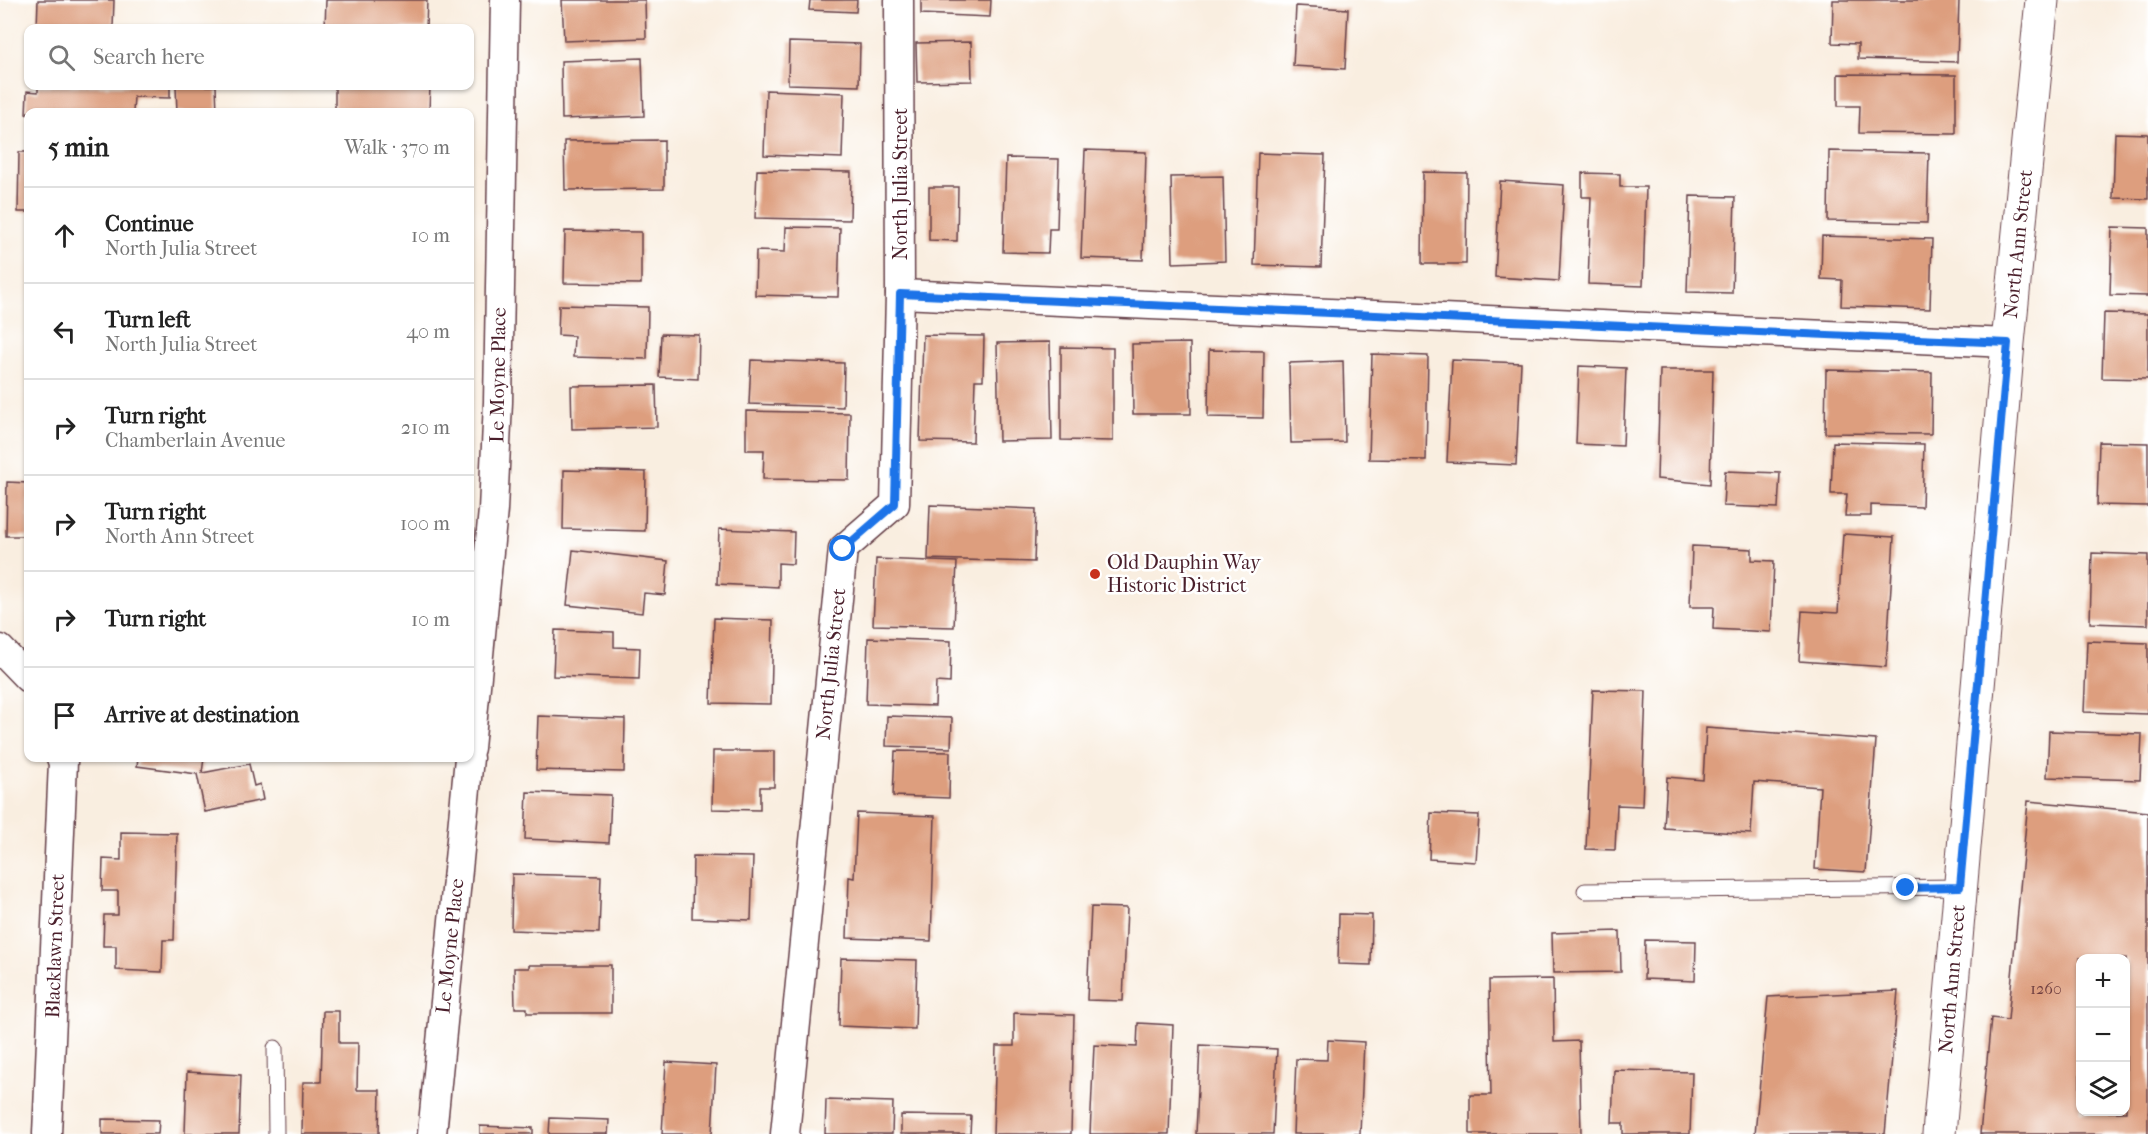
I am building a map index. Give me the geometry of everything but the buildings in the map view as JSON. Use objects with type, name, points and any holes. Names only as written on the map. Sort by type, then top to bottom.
[{"type":"street","name":"Le Moyne Place","points":[[474,661],[481,510],[498,402],[505,0]]},
{"type":"street","name":"North Julia Street","points":[[785,1134],[843,549],[895,504],[900,294],[899,0]]},
{"type":"street","name":"North Ann Street","points":[[1939,1134],[2008,343],[2042,0]]},
{"type":"street","points":[[900,294],[2008,343]]},
{"type":"street","points":[[0,649],[24,674]]},
{"type":"street","name":"Blacklawn Street","points":[[47,1134],[63,762]]},
{"type":"street","name":"Le Moyne Place","points":[[432,1134],[469,762]]},
{"type":"lane","points":[[1585,891],[1960,887]]},
{"type":"lane","points":[[275,1048],[276,1134]]},
{"type":"place","name":"Old Dauphin Way Historic District","points":[[1095,574]]},
{"type":"route","points":[[843,549],[895,504],[900,294],[2008,343],[1960,887],[1906,888]]}]
